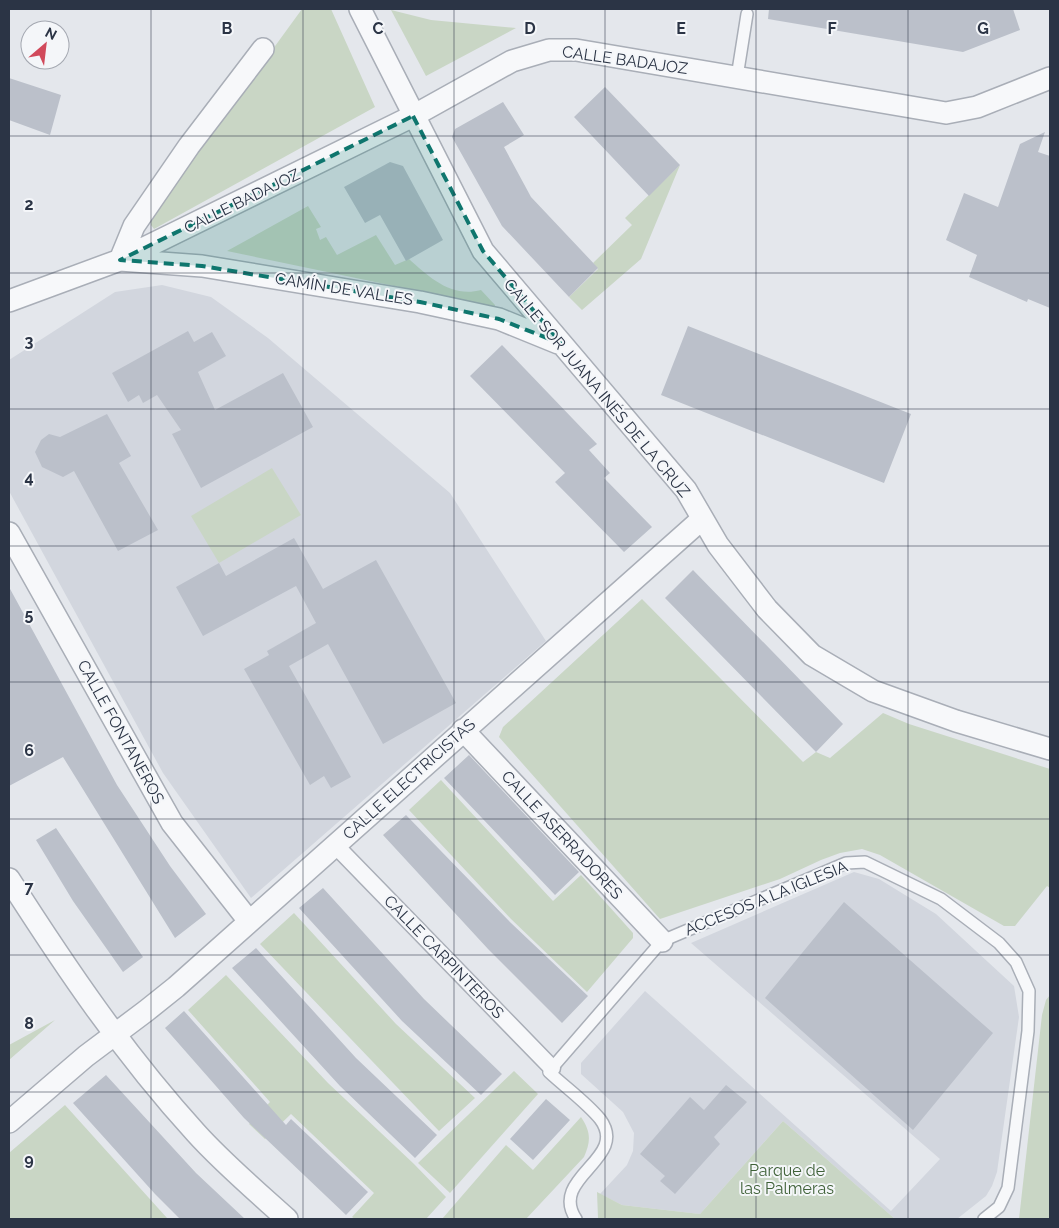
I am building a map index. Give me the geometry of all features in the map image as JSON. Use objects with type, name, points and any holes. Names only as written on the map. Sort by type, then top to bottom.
[{"type":"street","name":"CALLE SOR JUANA INÉS DE LA CRUZ","points":[[360,9],[483,251],[686,490],[718,545],[767,609],[812,655],[873,691],[956,721],[1050,748]]},
{"type":"street","points":[[120,260],[134,226],[189,146],[262,48]]},
{"type":"street","name":"CALLE BADAJOZ","points":[[9,301],[120,260],[413,116],[512,61],[549,50],[576,50],[946,113],[977,107],[1050,78]]},
{"type":"street","name":"CAMÍN DE VALLES","points":[[120,260],[202,266],[420,302],[499,319],[562,344]]},
{"type":"street","name":"CALLE ELECTRICISTAS","points":[[9,1122],[86,1056],[176,987],[336,846],[462,730],[702,519]]},
{"type":"street","name":"CALLE FONTANEROS","points":[[9,533],[172,823],[249,921]]},
{"type":"street","name":"CALLE ASERRADORES","points":[[462,730],[662,941]]},
{"type":"street","name":"CALLE CARPINTEROS","points":[[336,846],[552,1068]]},
{"type":"street","points":[[9,879],[75,981],[114,1036],[196,1134],[286,1219]]},
{"type":"lane","points":[[737,78],[748,14]]},
{"type":"lane","name":"ACCESOS A LA IGLESIA","points":[[662,941],[846,863],[865,862],[941,898],[999,943],[1016,962],[1029,991],[1028,1031],[1008,1188],[999,1207],[984,1219]]},
{"type":"lane","points":[[576,1219],[571,1211],[568,1200],[573,1186],[598,1159],[604,1147],[606,1133],[600,1120],[549,1072],[662,941]]},
{"type":"highlighted area","points":[[413,116],[483,251],[562,344],[499,319],[420,302],[202,266],[120,260]]},
{"type":"shaded area","points":[[162,285],[211,297],[268,338],[450,493],[546,641],[251,898],[163,773],[9,491],[9,360],[115,292]]},
{"type":"shaded area","points":[[854,872],[879,879],[936,914],[1014,986],[1019,1017],[997,1172],[986,1196],[957,1219],[895,1219],[783,1121],[700,1214],[622,1205],[600,1194],[627,1165],[633,1151],[634,1133],[623,1112],[581,1074],[581,1063],[645,991],[891,1211],[940,1159],[691,943]]},
{"type":"green space","points":[[302,9],[331,9],[375,107],[154,229],[151,225],[152,215]]},
{"type":"green space","points":[[391,10],[431,20],[516,28],[426,76]]},
{"type":"green space","points":[[680,165],[641,259],[582,310],[569,297],[598,269],[593,263],[632,225],[625,218]]},
{"type":"green space","points":[[308,206],[321,227],[316,229],[320,240],[326,237],[337,255],[376,235],[395,265],[409,259],[424,273],[450,288],[470,292],[481,290],[495,307],[227,251]]},
{"type":"green space","points":[[272,468],[301,515],[219,563],[191,516]]},
{"type":"green space","points":[[642,599],[803,762],[816,752],[830,758],[883,713],[909,724],[1050,769],[1050,888],[1047,886],[1015,926],[1004,926],[880,855],[862,849],[840,853],[780,879],[660,919],[499,737],[503,727]]},
{"type":"green space","points":[[441,780],[553,901],[581,875],[633,933],[633,938],[587,992],[511,919],[409,810]]},
{"type":"green space","points":[[294,913],[396,1024],[475,1098],[439,1131],[260,944]]},
{"type":"green space","points":[[226,975],[328,1083],[446,1197],[426,1219],[355,1219],[352,1217],[374,1193],[291,1114],[265,1139],[249,1124],[270,1102],[188,1010]]},
{"type":"green space","points":[[1050,995],[1050,1219],[1019,1219],[1042,1015],[1046,1000]]},
{"type":"green space","points":[[55,1020],[9,1060],[9,1045]]},
{"type":"green space","points":[[514,1071],[538,1094],[450,1193],[418,1163]]},
{"type":"green space","points":[[65,1105],[168,1219],[9,1219],[9,1153]]},
{"type":"green space","points":[[581,1117],[587,1127],[589,1137],[584,1157],[526,1219],[442,1219],[506,1145],[533,1170]]},
{"type":"green space","name":"Parque de las Palmeras","points":[[783,1121],[895,1219],[598,1218],[597,1192],[622,1205],[700,1214]]},
{"type":"building","points":[[769,9],[1013,9],[1020,30],[963,52],[768,19]]},
{"type":"building","points":[[9,78],[61,95],[50,135],[9,120]]},
{"type":"building","points":[[605,87],[680,165],[649,196],[574,117]]},
{"type":"building","points":[[503,102],[524,135],[504,147],[531,197],[598,268],[569,297],[502,226],[452,137],[455,129]]},
{"type":"building","points":[[1045,132],[1038,152],[1050,156],[1050,308],[1028,299],[1027,302],[969,277],[977,255],[946,240],[964,193],[998,207],[1020,144]]},
{"type":"building","points":[[390,162],[403,166],[443,240],[406,261],[380,215],[365,223],[344,187]]},
{"type":"building","points":[[688,326],[911,414],[884,483],[661,395]]},
{"type":"building","points":[[188,331],[194,342],[212,332],[226,356],[198,372],[215,410],[283,373],[313,427],[201,488],[172,434],[181,430],[157,395],[143,403],[139,395],[128,402],[112,373]]},
{"type":"building","points":[[502,345],[597,444],[589,450],[610,473],[604,478],[652,527],[624,552],[555,482],[565,473],[470,376]]},
{"type":"building","points":[[107,414],[131,456],[119,463],[158,530],[118,551],[74,471],[63,477],[42,467],[35,452],[41,440],[49,434],[60,437]]},
{"type":"building","points":[[294,538],[323,589],[376,560],[456,703],[383,744],[328,644],[289,666],[351,777],[331,788],[324,776],[310,785],[244,669],[269,655],[267,651],[316,623],[296,586],[203,636],[176,587],[219,563],[226,576]]},
{"type":"building","points":[[693,570],[843,724],[816,752],[665,598]]},
{"type":"building","points":[[9,587],[117,785],[170,866],[206,914],[175,938],[63,757],[9,786]]},
{"type":"building","points":[[469,755],[579,872],[555,895],[444,778]]},
{"type":"building","points":[[406,815],[511,923],[588,996],[562,1023],[488,949],[383,835]]},
{"type":"building","points":[[56,828],[143,957],[123,972],[73,901],[36,840]]},
{"type":"building","points":[[323,888],[424,999],[502,1074],[481,1095],[402,1021],[299,908]]},
{"type":"building","points":[[844,902],[993,1033],[913,1130],[765,998]]},
{"type":"building","points":[[256,948],[356,1058],[437,1135],[415,1158],[340,1086],[232,968]]},
{"type":"building","points":[[184,1011],[286,1125],[291,1119],[368,1192],[346,1215],[244,1118],[165,1028]]},
{"type":"building","points":[[106,1075],[196,1173],[245,1219],[180,1219],[155,1194],[73,1103]]},
{"type":"building","points":[[726,1085],[747,1102],[714,1137],[720,1144],[675,1194],[660,1181],[665,1176],[640,1154],[690,1097],[704,1110]]},
{"type":"building","points":[[546,1099],[570,1120],[533,1160],[510,1139]]}]
